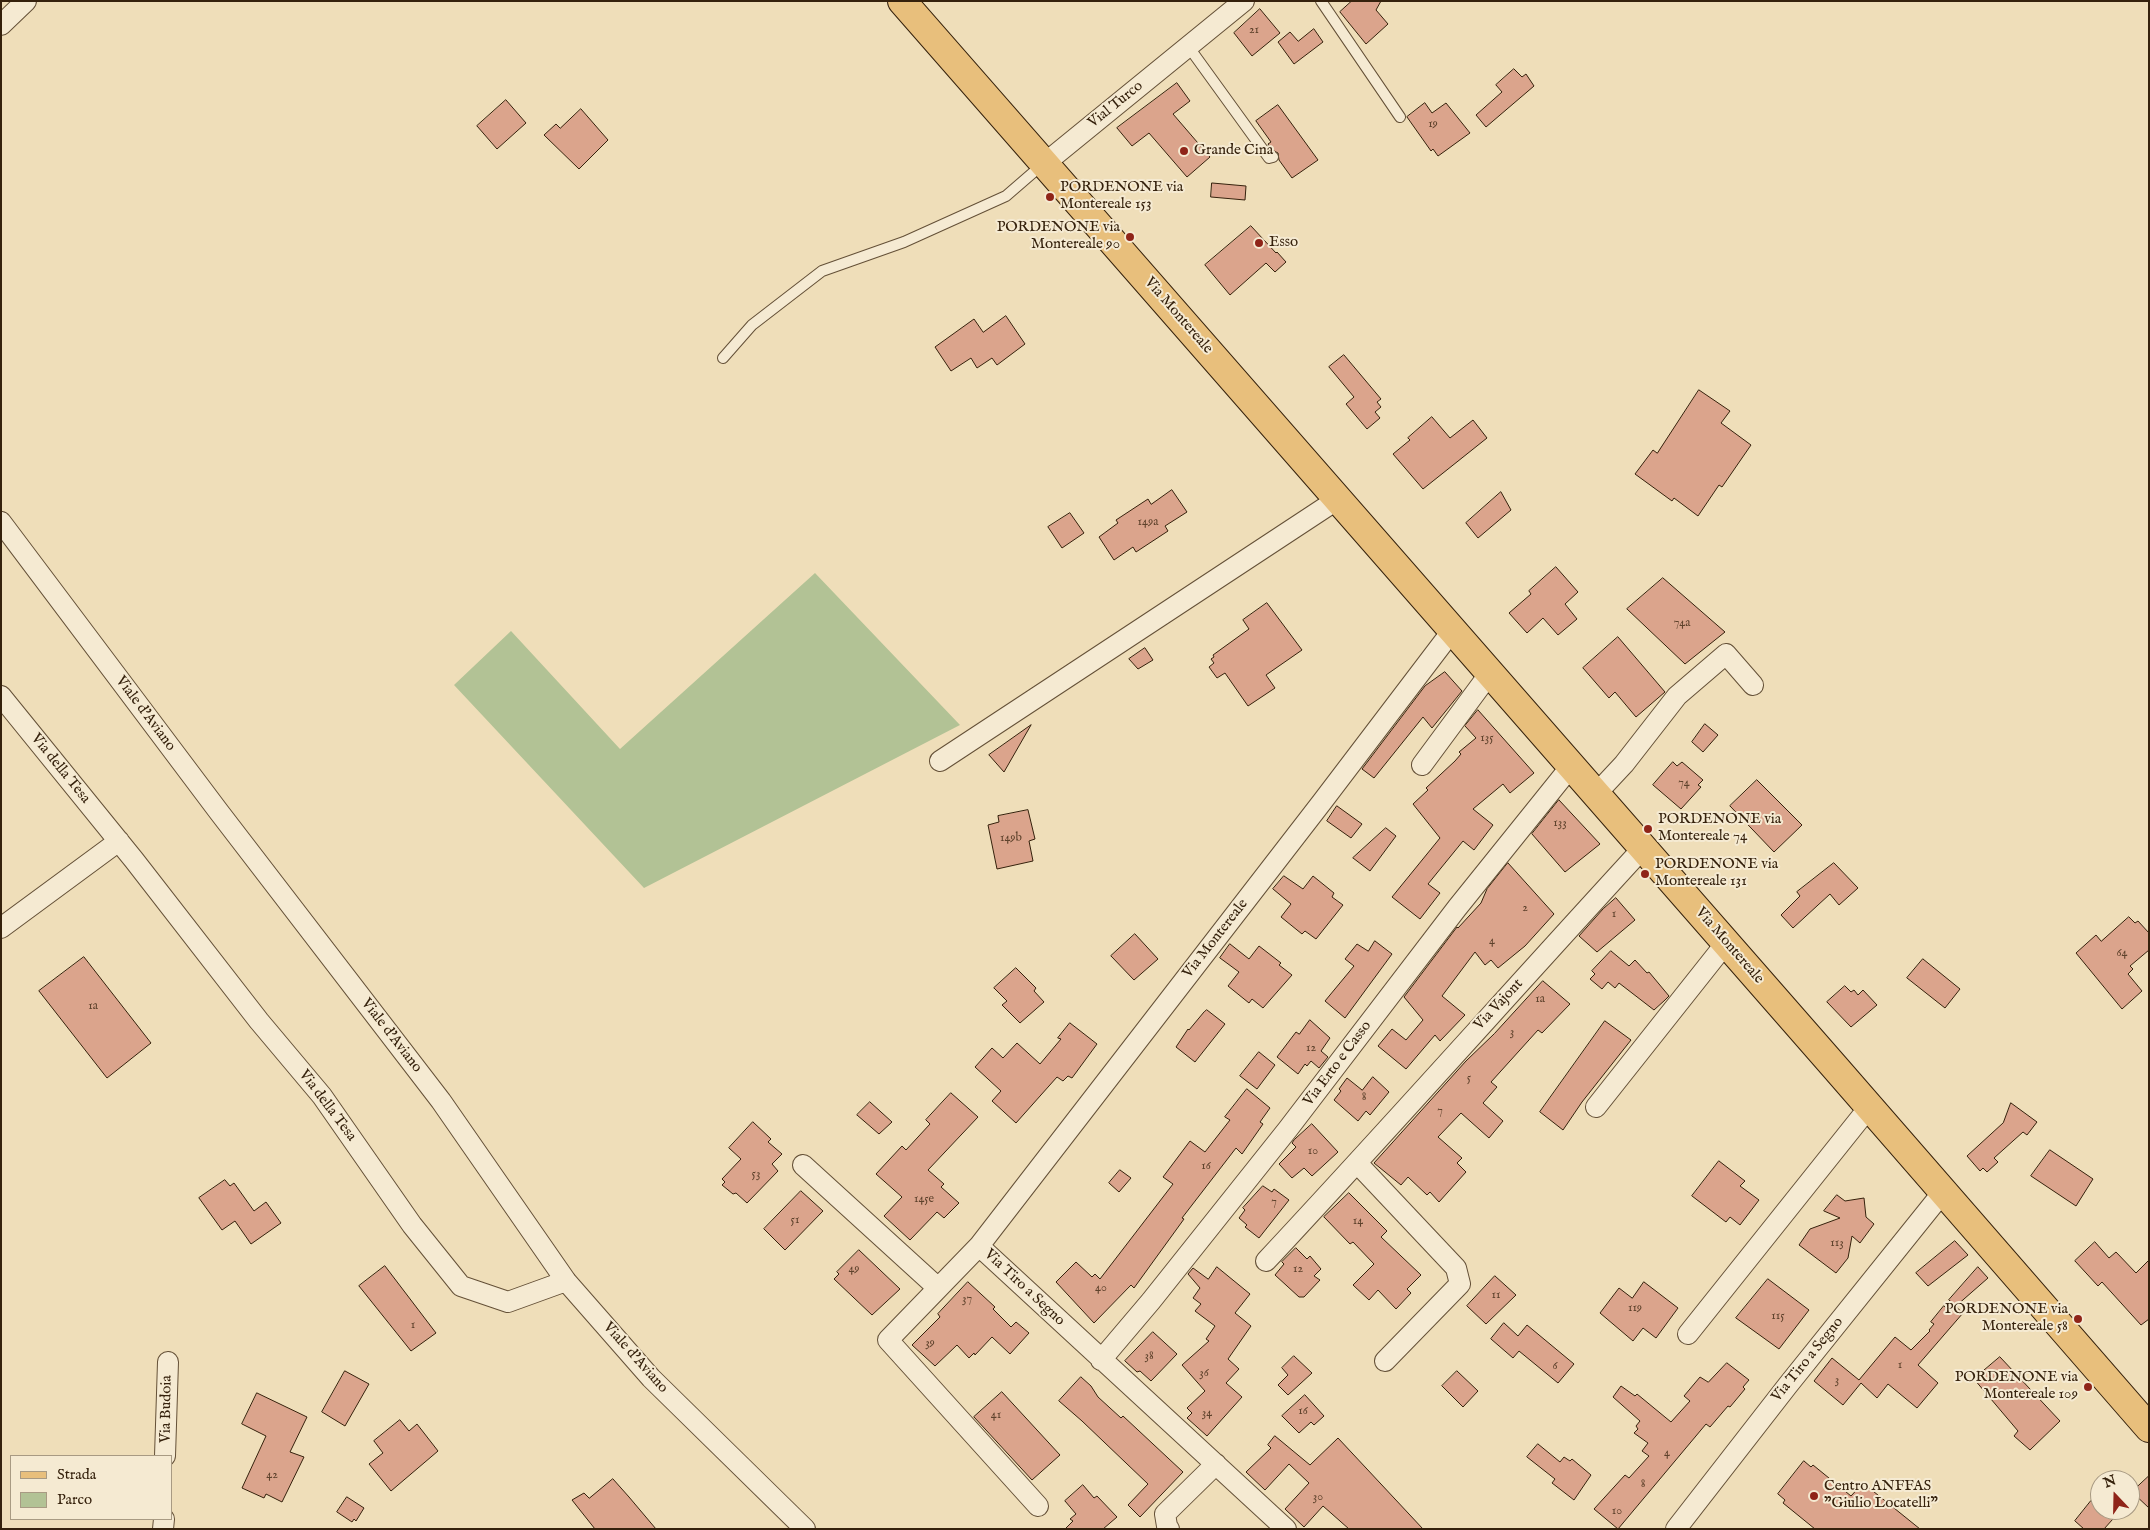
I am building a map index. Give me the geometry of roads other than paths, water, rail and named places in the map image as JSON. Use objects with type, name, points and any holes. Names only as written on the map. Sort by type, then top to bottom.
[{"type":"main road","name":"Via Montereale","points":[[902,1],[1870,1106],[2149,1428]]},
{"type":"street","points":[[1,25],[26,1]]},
{"type":"street","name":"Vial Turco","points":[[1044,164],[1244,1]]},
{"type":"street","points":[[940,761],[1338,499]]},
{"type":"street","name":"Viale d'Aviano","points":[[1,522],[219,812],[441,1102],[566,1281],[651,1378],[805,1529]]},
{"type":"street","name":"Via Montereale","points":[[978,1246],[1316,810],[1452,631]]},
{"type":"street","points":[[1596,794],[1624,764],[1677,696],[1726,654],[1753,685]]},
{"type":"street","points":[[1422,765],[1490,673]]},
{"type":"street","name":"Via della Tesa","points":[[1,696],[119,842],[258,1020],[322,1096],[412,1226],[461,1286],[508,1302],[566,1281]]},
{"type":"street","name":"Via Erto e Casso","points":[[1101,1360],[1151,1302],[1288,1129],[1457,908],[1572,765]]},
{"type":"street","points":[[1,928],[119,842]]},
{"type":"street","name":"Via Vajont","points":[[1266,1261],[1643,848]]},
{"type":"street","points":[[1596,1107],[1726,943]]},
{"type":"street","points":[[1688,1334],[1870,1106]]},
{"type":"street","points":[[1357,1163],[1456,1268],[1460,1284],[1385,1361]]},
{"type":"street","points":[[803,1166],[938,1288]]},
{"type":"street","name":"Via Tiro a Segno","points":[[1676,1529],[1788,1385],[1943,1192]]},
{"type":"street","name":"Via Tiro a Segno","points":[[1038,1506],[888,1340],[978,1246],[1286,1529]]},
{"type":"street","name":"Via Budoia","points":[[165,1455],[168,1362]]},
{"type":"street","points":[[1169,1529],[1166,1526],[1165,1514],[1216,1464]]},
{"type":"lane","points":[[1320,1],[1400,118]]},
{"type":"lane","points":[[1188,46],[1269,158],[1273,157]]},
{"type":"lane","points":[[723,358],[752,326],[822,271],[904,242],[1006,196],[1044,164]]},
{"type":"place","name":"Grande Cina","points":[[1184,151]]},
{"type":"place","name":"PORDENONE via Montereale 153","points":[[1050,197]]},
{"type":"place","name":"PORDENONE via Montereale 90","points":[[1130,237]]},
{"type":"place","name":"Esso","points":[[1259,243]]},
{"type":"place","name":"PORDENONE via Montereale 74","points":[[1648,829]]},
{"type":"place","name":"PORDENONE via Montereale 131","points":[[1645,874]]},
{"type":"place","name":"PORDENONE via Montereale 58","points":[[2078,1319]]},
{"type":"place","name":"PORDENONE via Montereale 109","points":[[2088,1387]]},
{"type":"place","name":"Centro ANFFAS \"Giulio Locatelli\"","points":[[1814,1496]]}]
